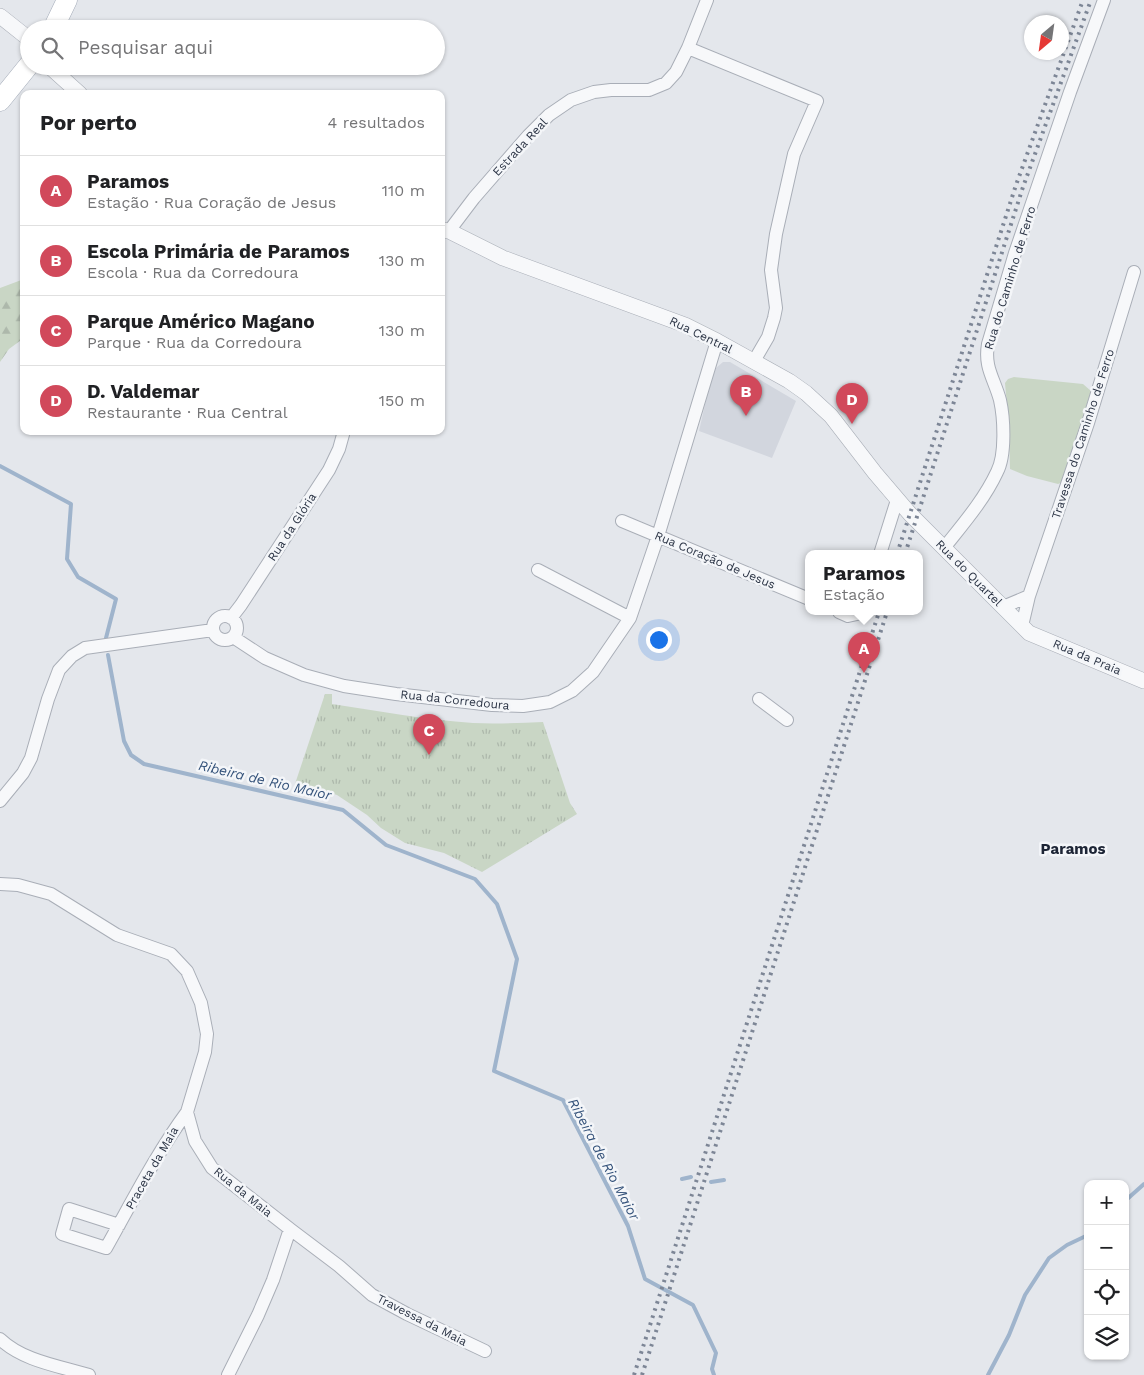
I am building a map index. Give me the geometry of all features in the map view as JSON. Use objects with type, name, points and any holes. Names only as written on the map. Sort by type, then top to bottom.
[{"type":"main road","points":[[57,20],[67,0]]},
{"type":"main road","points":[[0,101],[20,75]]},
{"type":"street","name":"Estrada Real","points":[[445,231],[528,136],[549,115],[571,100],[594,92],[649,90],[666,83],[676,72],[688,48],[707,0]]},
{"type":"street","name":"Rua do Caminho de Ferro","points":[[944,548],[981,500],[998,471],[1003,448],[1003,422],[1000,400],[988,370],[986,354],[988,344],[1015,253],[1070,92],[1104,0]]},
{"type":"street","points":[[0,16],[20,32]]},
{"type":"street","points":[[688,48],[817,101],[794,154],[776,234],[771,270],[776,308],[768,337],[754,361]]},
{"type":"street","points":[[59,75],[76,90]]},
{"type":"street","name":"Rua Central","points":[[445,231],[502,258],[685,324],[754,361],[806,393],[820,404],[910,514]]},
{"type":"street","name":"Travessa do Caminho de Ferro","points":[[1026,630],[1029,596],[1088,424],[1134,272]]},
{"type":"street","name":"Rua da Corredoura","points":[[233,637],[265,658],[304,675],[344,686],[492,705],[524,706],[550,702],[572,691],[593,672],[630,618],[658,536],[717,341]]},
{"type":"street","name":"Rua da Glória","points":[[231,618],[329,470],[339,449],[343,435]]},
{"type":"street","points":[[881,550],[897,500]]},
{"type":"street","name":"Rua do Quartel","points":[[910,514],[1026,630]]},
{"type":"street","name":"Rua Coração de Jesus","points":[[622,520],[805,597]]},
{"type":"street","points":[[538,570],[630,618]]},
{"type":"street","points":[[1003,607],[1029,596]]},
{"type":"street","points":[[224,616],[231,618],[237,627],[233,637],[223,640],[216,637],[213,626],[216,620],[224,616]]},
{"type":"street","points":[[0,801],[23,773],[31,758],[48,699],[59,670],[72,656],[85,648],[213,630]]},
{"type":"street","name":"Rua da Praia","points":[[1026,630],[1144,680]]},
{"type":"street","points":[[759,699],[787,720]]},
{"type":"street","points":[[0,884],[18,885],[51,894],[116,935],[171,954],[187,970],[201,1003],[207,1034],[205,1052],[187,1112]]},
{"type":"street","name":"Praceta da Maia","points":[[119,1225],[171,1134],[187,1112]]},
{"type":"street","name":"Rua da Maia","points":[[187,1112],[195,1142],[212,1168],[290,1229]]},
{"type":"street","points":[[228,1375],[266,1298],[290,1229]]},
{"type":"street","name":"Travessa da Maia","points":[[290,1229],[339,1266],[372,1295],[485,1351]]},
{"type":"street","points":[[0,1339],[30,1357],[89,1375]]},
{"type":"shaded area","points":[[723,362],[730,362],[796,401],[772,458],[699,431],[711,378],[716,368]]},
{"type":"green space","points":[[20,280],[20,341],[9,349],[0,362],[0,288]]},
{"type":"green space","points":[[1014,377],[1083,384],[1091,391],[1063,482],[1058,484],[1027,476],[1010,469],[1005,383],[1008,379]]},
{"type":"green space","points":[[325,694],[332,694],[332,704],[420,718],[473,723],[543,722],[570,803],[577,814],[482,872],[444,853],[405,843],[381,828],[367,815],[337,795],[324,791],[294,787]]},
{"type":"waterway","name":"Ribeira de Rio Maior","points":[[0,466],[71,504],[67,559],[78,577],[116,599],[106,638]]},
{"type":"waterway","name":"Ribeira de Rio Maior","points":[[108,655],[124,741],[131,755],[144,764],[343,810],[386,845],[475,879],[497,904],[517,959],[494,1071],[563,1100],[628,1226],[645,1279],[693,1305],[716,1353],[712,1369],[714,1375]]},
{"type":"waterway","points":[[682,1179],[691,1177]]},
{"type":"waterway","points":[[711,1182],[724,1180]]},
{"type":"waterway","name":"Ribeira de Rio Maior","points":[[1129,1197],[1144,1184]]},
{"type":"waterway","name":"Ribeira de Rio Maior","points":[[988,1375],[1009,1335],[1025,1295],[1049,1258],[1067,1245],[1084,1237]]},
{"type":"railway","points":[[898,550],[1016,185],[1083,0]]},
{"type":"railway","points":[[906,550],[1023,187],[1091,0]]},
{"type":"railway","points":[[634,1375],[878,615]]},
{"type":"railway","points":[[642,1375],[886,615]]},
{"type":"place","name":"Escola Primária de Paramos","points":[[746,416]]},
{"type":"place","name":"D. Valdemar","points":[[852,424]]},
{"type":"place","name":"Paramos","points":[[864,673]]},
{"type":"place","name":"Parque Américo Magano","points":[[429,755]]},
{"type":"district","name":"Paramos","points":[[1073,849]]}]
